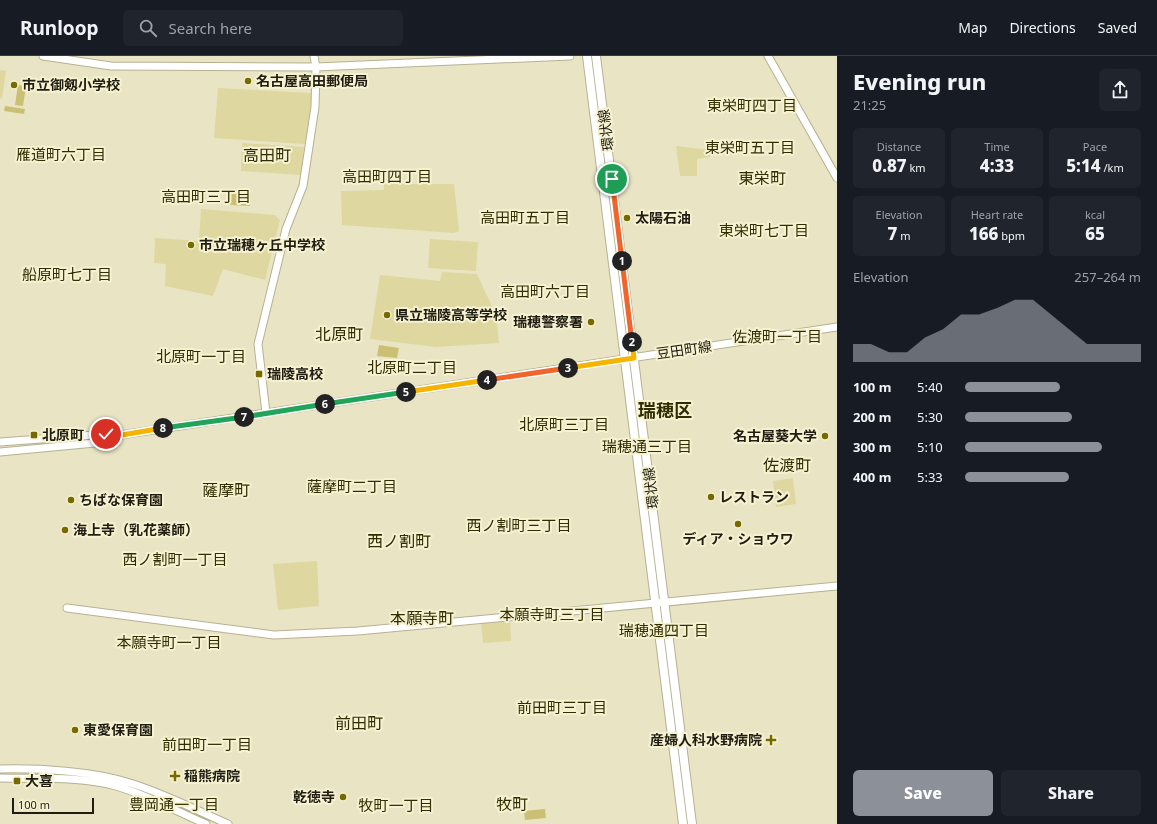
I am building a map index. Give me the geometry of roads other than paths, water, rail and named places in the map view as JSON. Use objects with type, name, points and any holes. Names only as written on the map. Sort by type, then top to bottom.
[{"type":"main road","name":"環状線","points":[[587,56],[664,602],[692,824]]},
{"type":"main road","name":"環状線","points":[[596,56],[655,603],[683,824]]},
{"type":"street","points":[[43,56],[111,66],[316,67],[570,56]]},
{"type":"street","points":[[266,413],[258,344],[286,229],[303,186],[315,108],[316,67],[314,56]]},
{"type":"street","points":[[768,56],[837,178]]},
{"type":"street","name":"豆田町線","points":[[116,436],[837,327]]},
{"type":"street","points":[[0,442],[94,435],[116,436]]},
{"type":"street","points":[[0,452],[95,443],[116,436]]},
{"type":"street","points":[[67,608],[274,635],[358,631],[837,586]]},
{"type":"street","points":[[0,769],[18,768],[91,774],[130,783],[228,824]]},
{"type":"street","points":[[0,778],[53,779],[100,783],[115,786],[132,791],[206,824]]},
{"type":"place","name":"名古屋高田郵便局","points":[[248,81]]},
{"type":"place","name":"市立御剱小学校","points":[[14,85]]},
{"type":"place","name":"太陽石油","points":[[627,218]]},
{"type":"place","name":"市立瑞穂ヶ丘中学校","points":[[191,245]]},
{"type":"place","name":"県立瑞陵高等学校","points":[[387,315]]},
{"type":"place","name":"瑞穂警察署","points":[[591,322]]},
{"type":"place","name":"瑞陵高校","points":[[259,374]]},
{"type":"place","name":"北原町","points":[[34,435]]},
{"type":"place","name":"名古屋葵大学","points":[[825,436]]},
{"type":"place","name":"レストラン","points":[[711,497]]},
{"type":"place","name":"ちばな保育園","points":[[71,500]]},
{"type":"place","name":"ディア・ショウワ","points":[[738,524]]},
{"type":"place","name":"海上寺（乳花薬師）","points":[[65,530]]},
{"type":"place","name":"東愛保育園","points":[[75,730]]},
{"type":"place","name":"産婦人科水野病院","points":[[771,740]]},
{"type":"place","name":"稲熊病院","points":[[175,776]]},
{"type":"place","name":"大喜","points":[[17,781]]},
{"type":"place","name":"乾徳寺","points":[[343,797]]},
{"type":"district","name":"東栄町四丁目","points":[[752,106]]},
{"type":"district","name":"東栄町五丁目","points":[[750,148]]},
{"type":"district","name":"雁道町六丁目","points":[[61,155]]},
{"type":"district","name":"高田町","points":[[267,155]]},
{"type":"district","name":"高田町四丁目","points":[[387,177]]},
{"type":"district","name":"東栄町","points":[[762,178]]},
{"type":"district","name":"高田町三丁目","points":[[206,197]]},
{"type":"district","name":"高田町五丁目","points":[[525,218]]},
{"type":"district","name":"東栄町七丁目","points":[[764,231]]},
{"type":"district","name":"船原町七丁目","points":[[67,275]]},
{"type":"district","name":"高田町六丁目","points":[[545,292]]},
{"type":"district","name":"北原町","points":[[339,334]]},
{"type":"district","name":"佐渡町一丁目","points":[[777,337]]},
{"type":"district","name":"北原町一丁目","points":[[201,357]]},
{"type":"district","name":"北原町二丁目","points":[[412,368]]},
{"type":"district","name":"瑞穂区","points":[[665,411]]},
{"type":"district","name":"北原町三丁目","points":[[564,425]]},
{"type":"district","name":"瑞穂通三丁目","points":[[647,447]]},
{"type":"district","name":"佐渡町","points":[[787,465]]},
{"type":"district","name":"薩摩町二丁目","points":[[352,487]]},
{"type":"district","name":"薩摩町","points":[[226,490]]},
{"type":"district","name":"西ノ割町三丁目","points":[[519,526]]},
{"type":"district","name":"西ノ割町","points":[[399,541]]},
{"type":"district","name":"西ノ割町一丁目","points":[[175,560]]},
{"type":"district","name":"本願寺町三丁目","points":[[552,615]]},
{"type":"district","name":"本願寺町","points":[[422,618]]},
{"type":"district","name":"瑞穂通四丁目","points":[[664,631]]},
{"type":"district","name":"本願寺町一丁目","points":[[169,643]]},
{"type":"district","name":"前田町三丁目","points":[[562,708]]},
{"type":"district","name":"前田町","points":[[359,723]]},
{"type":"district","name":"前田町一丁目","points":[[207,745]]},
{"type":"district","name":"牧町","points":[[512,804]]},
{"type":"district","name":"豊岡通一丁目","points":[[174,805]]},
{"type":"district","name":"牧町一丁目","points":[[396,806]]}]
